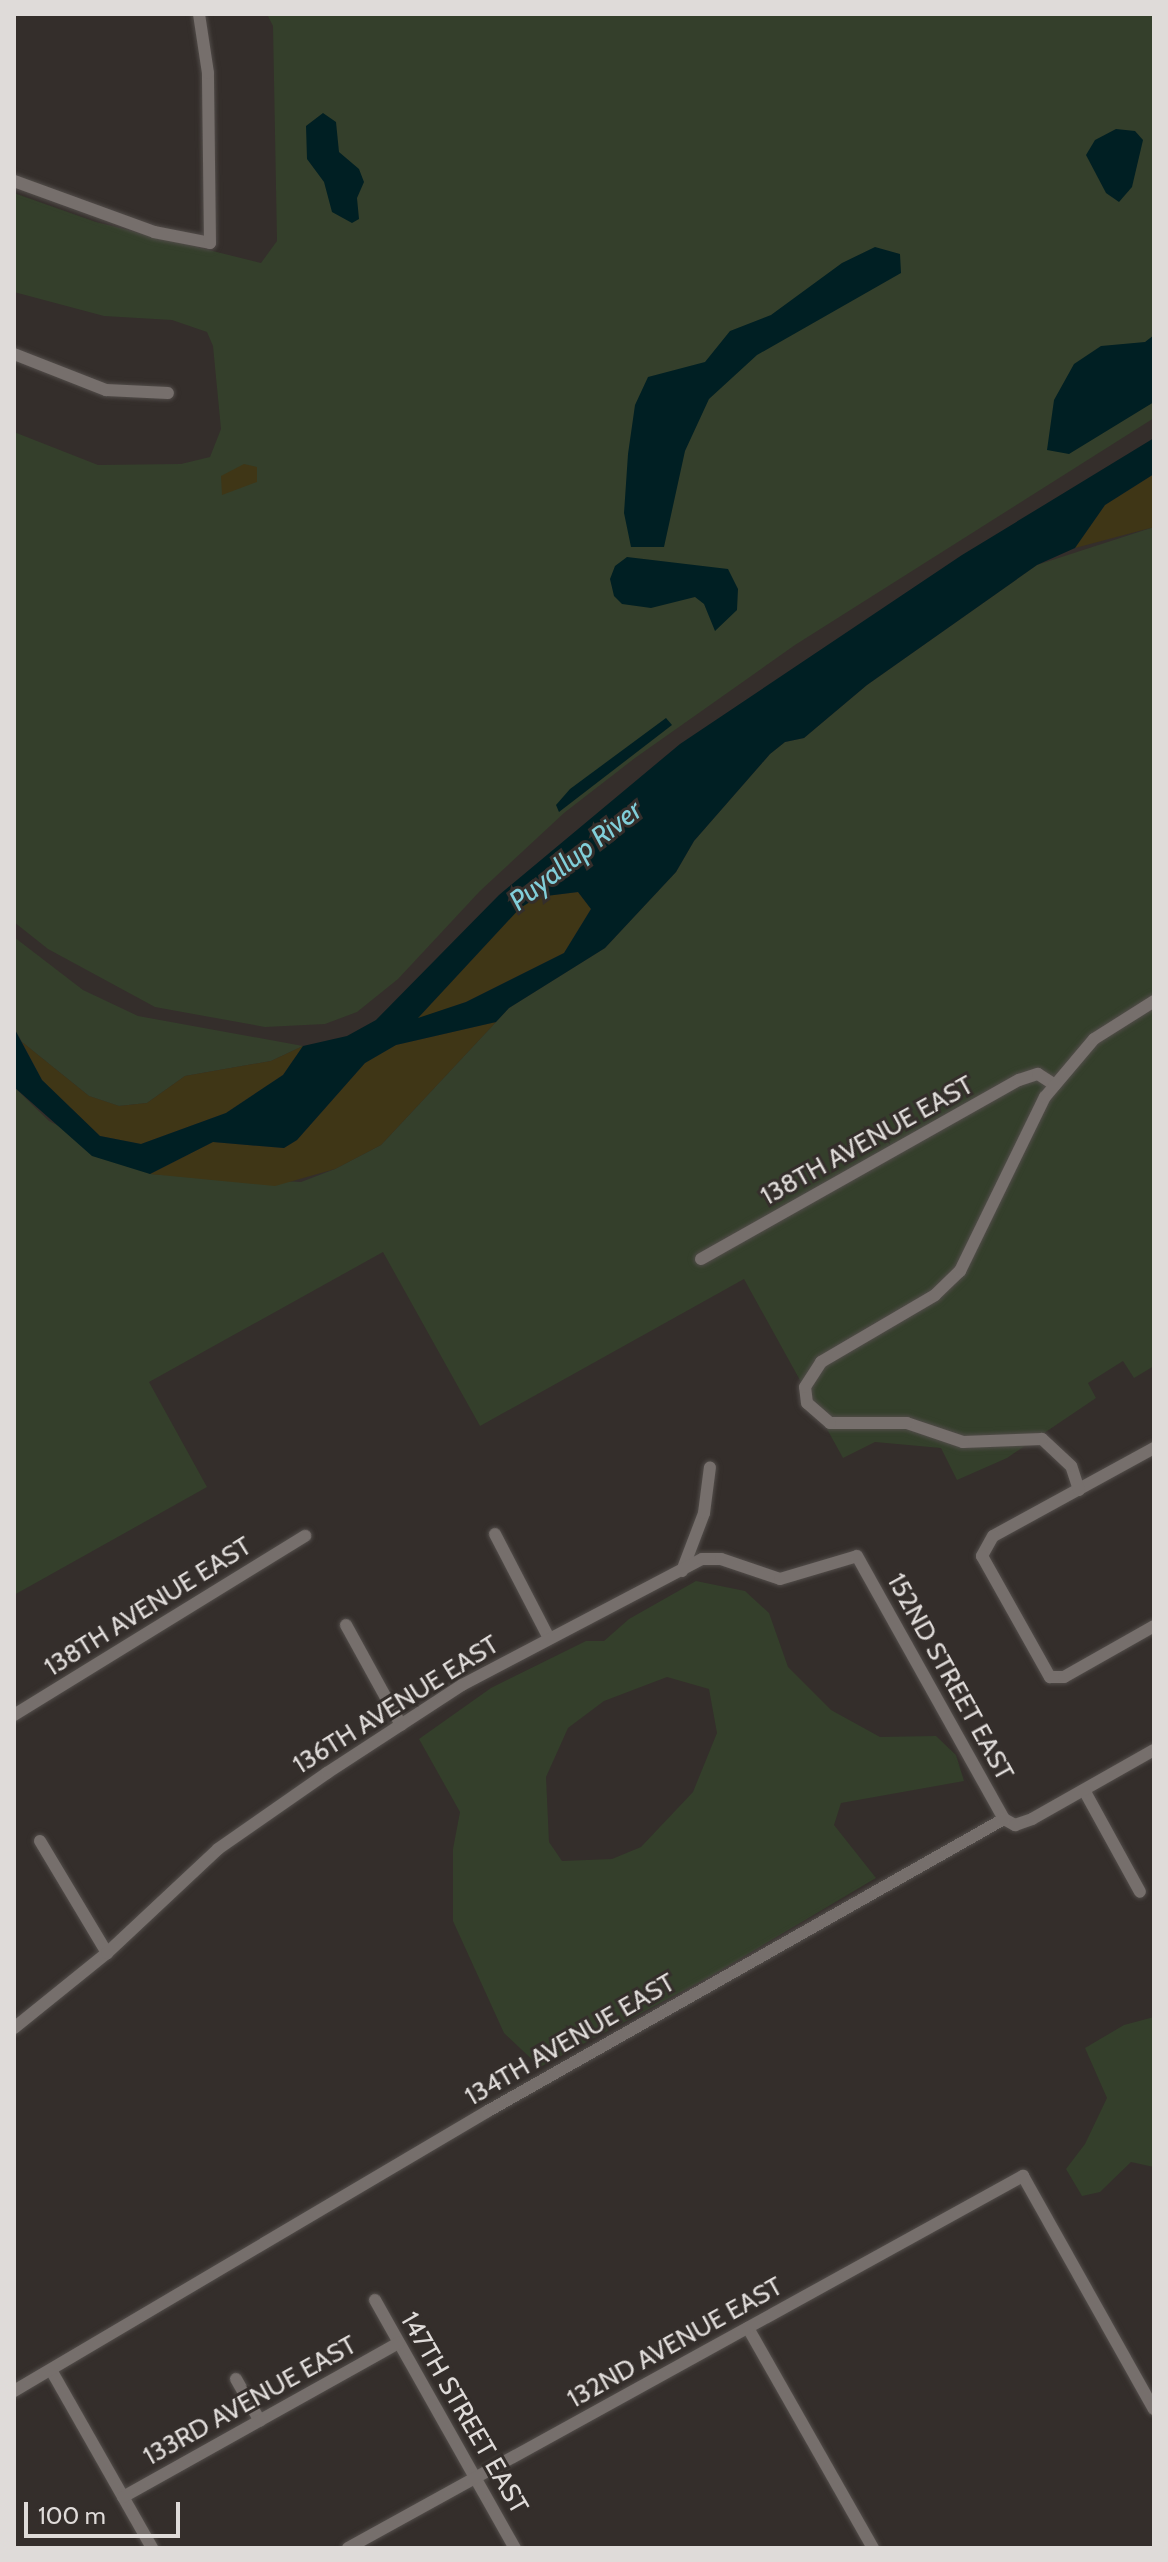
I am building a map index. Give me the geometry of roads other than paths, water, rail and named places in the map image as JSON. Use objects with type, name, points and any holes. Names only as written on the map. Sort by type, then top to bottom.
[{"type":"street","points":[[14,181],[154,232],[210,243],[208,73],[199,14]]},
{"type":"street","points":[[14,354],[106,390],[168,393]]},
{"type":"street","points":[[1079,1490],[1071,1466],[1042,1439],[963,1442],[907,1423],[830,1423],[804,1397],[821,1362],[935,1295],[960,1271],[1031,1120],[1055,1085],[1094,1039],[1154,1001]]},
{"type":"street","name":"138TH AVENUE EAST","points":[[701,1259],[1019,1080],[1038,1074],[1055,1085]]},
{"type":"street","points":[[1154,1448],[984,1545],[984,1561],[1043,1670],[1055,1679],[1154,1626]]},
{"type":"street","points":[[682,1571],[704,1513],[710,1467]]},
{"type":"street","points":[[495,1534],[549,1638]]},
{"type":"street","name":"138TH AVENUE EAST","points":[[14,1715],[305,1536]]},
{"type":"street","name":"136TH AVENUE EAST","points":[[14,2028],[107,1953],[212,1853],[401,1725],[549,1638],[713,1558],[780,1579],[857,1556]]},
{"type":"street","name":"152ND STREET EAST","points":[[857,1556],[1004,1819]]},
{"type":"street","points":[[346,1625],[401,1725]]},
{"type":"street","name":"134TH AVENUE EAST","points":[[14,2391],[488,2111],[1004,1819],[1020,1824],[1154,1750]]},
{"type":"street","points":[[1084,1790],[1140,1892]]},
{"type":"street","points":[[40,1841],[107,1953]]},
{"type":"street","name":"132ND AVENUE EAST","points":[[348,2548],[1023,2176],[1154,2409]]},
{"type":"street","name":"147TH STREET EAST","points":[[375,2300],[515,2548]]},
{"type":"street","points":[[748,2328],[873,2548]]},
{"type":"street","name":"133RD AVENUE EAST","points":[[123,2497],[399,2343]]},
{"type":"street","points":[[51,2370],[152,2548]]},
{"type":"street","points":[[236,2379],[260,2421]]},
{"type":"water","points":[[323,113],[336,122],[339,152],[359,169],[364,182],[357,198],[359,219],[352,223],[332,212],[324,182],[307,159],[306,126]]},
{"type":"water","points":[[1116,129],[1135,131],[1143,140],[1132,187],[1119,202],[1106,193],[1086,155],[1095,140]]},
{"type":"water","points":[[875,247],[900,254],[901,273],[757,355],[709,399],[685,451],[664,547],[631,547],[624,513],[628,454],[635,405],[648,377],[705,362],[730,331],[771,315],[842,263]]},
{"type":"water","points":[[1154,335],[1154,402],[1069,454],[1047,450],[1054,400],[1074,364],[1101,346],[1145,342]]},
{"type":"water","name":"Puyallup River","points":[[1154,438],[1154,474],[1105,505],[1075,548],[1037,565],[867,685],[804,738],[785,742],[770,754],[694,841],[676,872],[605,948],[509,1008],[496,1022],[396,1045],[365,1063],[297,1140],[284,1148],[213,1142],[150,1174],[92,1156],[14,1087],[14,1028],[42,1080],[100,1136],[141,1144],[226,1113],[283,1075],[303,1046],[347,1036],[376,1020],[499,895],[680,744],[962,555]],"holes":[[[578,892],[591,909],[564,953],[466,1002],[418,1018],[520,908],[538,897]]]},
{"type":"water","points":[[627,557],[728,569],[738,589],[737,610],[715,631],[704,604],[695,597],[651,608],[622,604],[614,596],[610,579],[615,566]]},
{"type":"water","points":[[666,718],[672,725],[559,812],[556,805],[570,789]]}]
